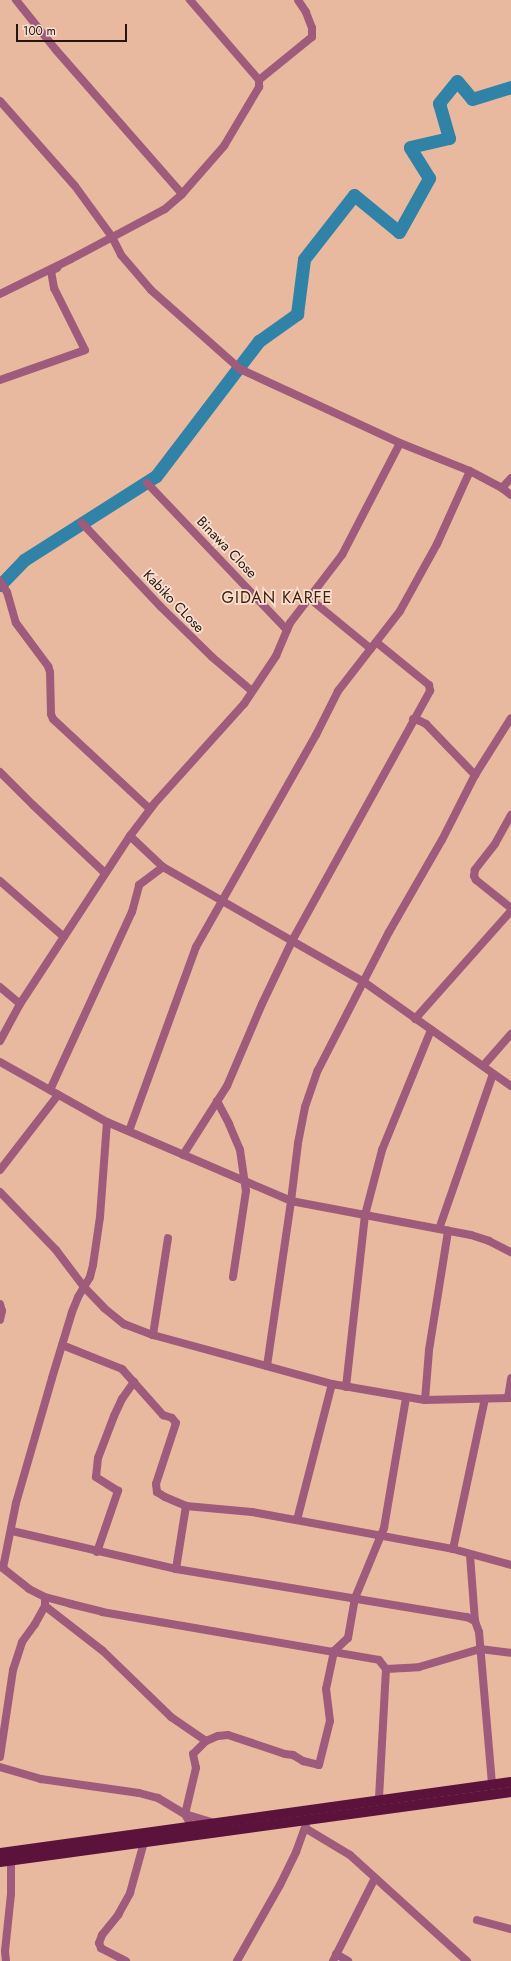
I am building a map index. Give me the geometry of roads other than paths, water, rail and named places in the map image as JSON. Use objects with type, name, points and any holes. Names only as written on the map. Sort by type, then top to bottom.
[{"type":"main road","points":[[0,1852],[192,1827],[511,1782]]},
{"type":"main road","points":[[0,1862],[144,1842],[306,1824],[511,1792]]},
{"type":"street","points":[[16,0],[56,50],[182,194]]},
{"type":"street","points":[[0,294],[71,259],[164,209],[182,194],[224,146],[259,87],[259,80],[190,0]]},
{"type":"street","points":[[259,80],[312,38],[312,28],[306,12],[298,0]]},
{"type":"street","points":[[0,101],[75,186],[112,237],[121,255],[151,290],[240,369],[400,443],[470,471],[502,488],[511,495]]},
{"type":"street","points":[[0,380],[85,350],[54,288],[51,271],[71,259]]},
{"type":"street","points":[[0,1041],[20,1004],[130,836],[150,809],[244,704],[276,656],[290,623],[342,555],[400,443]]},
{"type":"street","points":[[128,1131],[196,947],[316,735],[338,691],[400,611],[422,574],[470,471]]},
{"type":"street","points":[[502,488],[511,478]]},
{"type":"street","name":"Binawa Close","points":[[147,483],[287,630]]},
{"type":"street","name":"Kabiko CLose","points":[[82,523],[160,607],[212,657],[252,691]]},
{"type":"street","points":[[0,581],[7,592],[16,623],[48,666],[50,672],[50,714],[53,719],[150,809]]},
{"type":"street","points":[[183,1154],[227,1086],[262,1004],[292,941],[413,719],[430,691],[428,685],[309,598]]},
{"type":"street","points":[[267,1366],[298,1143],[305,1107],[318,1070],[475,775],[511,718]]},
{"type":"street","points":[[413,719],[420,720],[426,724],[475,775]]},
{"type":"street","points":[[0,772],[105,873]]},
{"type":"street","points":[[415,1019],[511,910],[476,880],[474,876],[475,870],[495,844],[511,815]]},
{"type":"street","points":[[130,836],[163,867],[221,902],[364,982],[511,1086]]},
{"type":"street","points":[[50,1090],[132,912],[139,885],[163,867]]},
{"type":"street","points":[[0,880],[64,937]]},
{"type":"street","points":[[0,987],[20,1004]]},
{"type":"street","points":[[346,1387],[365,1215],[382,1150],[431,1030]]},
{"type":"street","points":[[483,1066],[511,1034]]},
{"type":"street","points":[[0,1062],[107,1122],[291,1201],[439,1229],[489,1241],[510,1249]]},
{"type":"street","points":[[439,1229],[493,1074]]},
{"type":"street","points":[[0,1170],[58,1095]]},
{"type":"street","points":[[217,1101],[240,1150],[244,1182],[245,1201],[234,1277]]},
{"type":"street","points":[[107,1122],[100,1217],[93,1265],[90,1277],[72,1312],[16,1503],[12,1531],[1,1567],[29,1589],[45,1597],[102,1612],[375,1658],[384,1664],[386,1669],[379,1800]]},
{"type":"street","points":[[0,1192],[56,1250],[84,1287],[104,1308],[124,1324],[152,1335],[332,1384],[406,1398],[425,1400],[510,1398],[511,1378]]},
{"type":"street","points":[[425,1400],[429,1350],[448,1231]]},
{"type":"street","points":[[152,1335],[168,1238]]},
{"type":"street","points":[[0,1304],[2,1311],[0,1320]]},
{"type":"street","points":[[62,1345],[122,1368],[163,1416],[172,1418],[176,1423],[156,1484],[157,1492],[186,1506],[252,1512],[380,1535],[453,1549],[511,1565]]},
{"type":"street","points":[[97,1552],[118,1491],[96,1478],[98,1458],[122,1399],[134,1382]]},
{"type":"street","points":[[297,1520],[332,1384]]},
{"type":"street","points":[[192,1827],[185,1814],[196,1768],[193,1754],[206,1741],[218,1736],[228,1735],[285,1754],[293,1755],[304,1761],[319,1765],[330,1721],[326,1689],[334,1651],[348,1638],[355,1598],[384,1528],[406,1398]]},
{"type":"street","points":[[453,1549],[485,1399]]},
{"type":"street","points":[[176,1569],[186,1506]]},
{"type":"street","points":[[12,1531],[97,1552],[176,1569],[467,1617],[474,1621]]},
{"type":"street","points":[[470,1554],[474,1621],[479,1632],[492,1784]]},
{"type":"street","points":[[0,1757],[13,1670],[22,1642],[45,1606],[45,1597]]},
{"type":"street","points":[[45,1606],[103,1651],[171,1717],[206,1741]]},
{"type":"street","points":[[386,1669],[419,1667],[480,1649],[511,1653]]},
{"type":"street","points":[[0,1767],[41,1779],[139,1793],[158,1798],[185,1814],[216,1823]]},
{"type":"street","points":[[237,1961],[280,1885],[296,1852],[306,1824],[350,1855],[467,1961]]},
{"type":"street","points":[[126,1961],[101,1948],[99,1943],[102,1935],[118,1915],[130,1893],[144,1842]]},
{"type":"street","points":[[6,1961],[5,1951],[11,1894],[11,1861]]},
{"type":"street","points":[[348,1961],[335,1958],[375,1878]]},
{"type":"street","points":[[477,1920],[511,1929]]},
{"type":"waterway","points":[[0,585],[24,560],[156,476],[259,341],[297,314],[304,259],[354,195],[399,232],[429,178],[410,147],[449,138],[439,103],[457,81],[472,99],[511,87]]},
{"type":"district","name":"GIDAN KARFE","points":[[277,598]]}]
